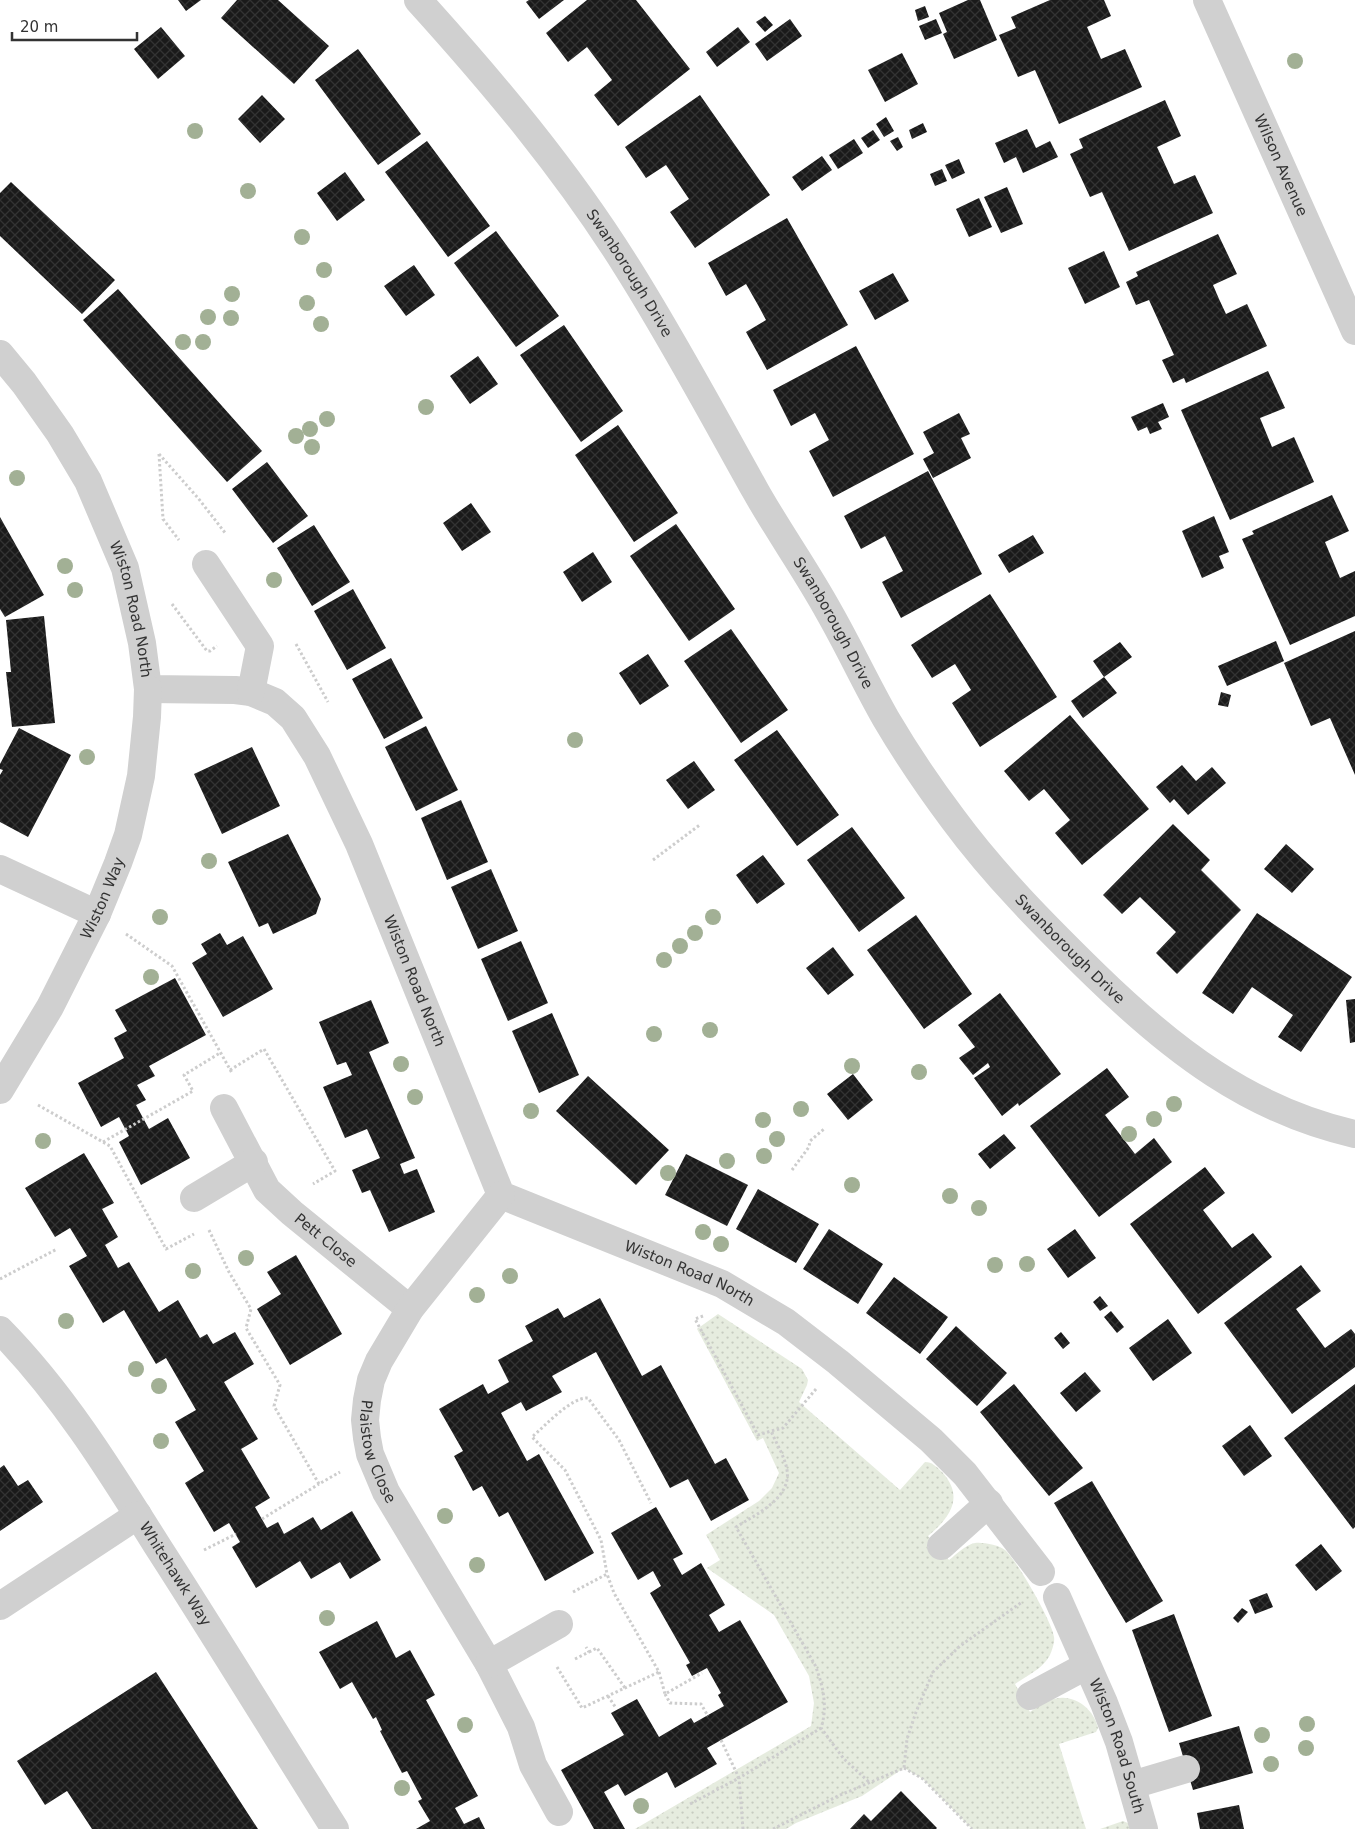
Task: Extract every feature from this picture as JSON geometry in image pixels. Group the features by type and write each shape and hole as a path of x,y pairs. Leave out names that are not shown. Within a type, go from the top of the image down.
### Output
{"street":[{"name":"Swanborough Drive","path":"418,0 510,104 560,168 595,218 633,277 692,376 757,493 829,611 886,718 915,766 955,822 1030,912 1114,994 1168,1041 1229,1084 1262,1102 1296,1117 1355,1134"},
{"name":"Wilson Avenue","path":"1207,0 1355,331"},
{"name":"Wiston Road North","path":"0,354 24,383 60,434 92,490 125,568 142,643 148,689 235,690 251,692 276,702 293,718 321,763 359,844 501,1195 722,1284 786,1322 852,1373 931,1440 965,1474 1041,1572"},
{"path":"206,564 260,646 251,692"},
{"name":"Wiston Way","path":"0,1090 50,1007 96,914 118,863 128,835 140,776 147,717 148,689"},
{"path":"0,869 96,914"},
{"name":"Pett Close","path":"224,1108 267,1190 292,1213 410,1309"},
{"path":"194,1198 254,1162"},
{"name":"Plaistow Close","path":"501,1195 410,1309 379,1361 371,1380 365,1420 370,1454 386,1492 489,1664 521,1727 533,1765 559,1812"},
{"name":"Whitehawk Way","path":"0,1330 57,1395 138,1515 335,1829"},
{"path":"941,1546 989,1503"},
{"path":"0,1606 138,1515"},
{"name":"Wiston Road South","path":"1057,1597 1119,1742 1144,1829"},
{"path":"489,1664 564,1623"},
{"name":"Wiston Road South","path":"1030,1696 1086,1666"},
{"path":"1132,1785 1186,1769"}],"path":[{"path":"653,860 701,824"},
{"path":"96,914 172,966 242,1092 220,1104 224,1108"},
{"path":"230,1070 264,1049 335,1172 304,1189 292,1213"},
{"path":"103,1142 193,1091 184,1075 220,1053"},
{"path":"38,1105 110,1146 166,1249 207,1226"},
{"path":"792,1170 809,1147 810,1141 824,1129"},
{"path":"194,1198 229,1272 251,1309 246,1328 280,1385 274,1406 319,1484"},
{"path":"0,1279 57,1249"},
{"path":"722,1284 707,1315 695,1319 758,1435 783,1428 792,1417"},
{"path":"651,1503 619,1440 588,1398 584,1398 565,1408 532,1438 565,1470 601,1540 607,1574 614,1592 659,1672 665,1694 670,1703 701,1704 708,1716"},
{"path":"690,1804 739,1778 821,1728 825,1715 820,1678 815,1665 736,1527 774,1503 786,1485 788,1470 771,1431"},
{"path":"262,1519 370,1454"},
{"path":"204,1550 236,1534"},
{"path":"589,1652 564,1623 557,1601 607,1574"},
{"path":"904,1768 907,1738 933,1672 960,1646 1024,1600"},
{"path":"573,1660 597,1648 624,1688"},
{"path":"565,1663 556,1667 582,1708 659,1672"},
{"path":"665,1694 702,1673"},
{"path":"608,1696 616,1708"},
{"path":"821,1728 844,1759 869,1782"},
{"path":"721,1740 739,1778 743,1829"},
{"path":"773,1829 810,1809 904,1768"},
{"path":"904,1768 923,1779 972,1829"}],"shaded area":[{"path":"718,1314 802,1369 808,1380 799,1402 900,1490 925,1462 932,1464 942,1472 953,1490 952,1507 943,1522 928,1536 949,1560 968,1546 982,1543 1002,1548 1017,1565 1041,1606 1052,1630 1054,1644 1047,1660 1039,1668 1015,1684 1030,1712 1051,1700 1069,1698 1088,1709 1098,1728 1096,1732 1059,1744 1086,1829 972,1829 923,1779 904,1768 862,1796 796,1823 786,1829 635,1829 811,1726 814,1703 809,1676 774,1615 707,1568 720,1560 706,1535 759,1501 772,1488 779,1473 763,1438 757,1441 697,1329"},
{"path":"1123,1821 1130,1824 1132,1829 1100,1829"}],"building":[{"path":"178,0 201,0 186,11"},
{"path":"237,0 278,0 329,46 294,84 221,18"},
{"path":"529,0 564,0 539,19 526,2"},
{"path":"587,0 636,0 690,69 618,126 594,95 612,80 587,47 568,62 546,33"},
{"path":"968,0 980,0 997,40 954,59 943,34 947,32 939,13"},
{"path":"1050,0 1104,0 1111,16 1087,27 1101,59 1125,49 1142,87 1059,124 1035,70 1018,77 999,35 1016,28 1011,17"},
{"path":"925,6 929,17 918,21 915,10"},
{"path":"765,16 773,25 765,32 756,22"},
{"path":"790,19 802,36 767,61 755,44"},
{"path":"936,19 942,33 925,40 919,26"},
{"path":"161,27 185,56 158,79 134,49"},
{"path":"738,27 750,42 717,67 706,52"},
{"path":"358,49 421,134 378,165 315,80"},
{"path":"902,53 918,84 885,102 868,70"},
{"path":"262,95 285,119 260,143 238,119"},
{"path":"700,95 770,195 695,248 670,212 689,199 666,165 646,178 625,147"},
{"path":"1165,100 1181,136 1157,147 1174,184 1195,175 1213,213 1129,251 1102,192 1090,197 1070,154 1083,148 1079,139"},
{"path":"886,117 894,131 884,137 876,124"},
{"path":"923,123 927,132 912,139 909,130"},
{"path":"1027,129 1036,148 1050,141 1058,157 1023,173 1016,157 1004,163 995,143"},
{"path":"873,130 880,140 868,148 861,138"},
{"path":"898,137 903,147 897,151 890,141"},
{"path":"854,139 863,153 838,169 829,155"},
{"path":"427,141 490,226 448,257 385,172"},
{"path":"822,156 832,170 802,191 792,177"},
{"path":"959,159 965,173 952,179 945,165"},
{"path":"942,169 947,181 935,186 930,174"},
{"path":"345,172 365,200 337,221 317,193"},
{"path":"11,182 115,280 82,314 0,236 0,193"},
{"path":"1007,187 1023,224 1001,233 984,197"},
{"path":"979,198 992,227 969,237 956,209"},
{"path":"787,218 848,325 767,370 746,332 766,320 758,305 746,284 726,296 708,263"},
{"path":"496,231 559,316 516,347 454,263"},
{"path":"1218,234 1237,274 1213,285 1219,299 1226,314 1247,304 1267,346 1186,383 1184,378 1173,383 1162,360 1174,355 1149,300 1136,305 1126,282 1138,276 1136,272"},
{"path":"1104,251 1120,287 1085,304 1068,268"},
{"path":"414,265 435,295 406,316 384,286"},
{"path":"893,273 909,301 875,320 859,291"},
{"path":"118,289 262,451 227,482 83,320"},
{"path":"564,325 623,411 581,442 520,355"},
{"path":"856,346 914,454 833,497 809,451 829,440 815,413 791,426 773,390"},
{"path":"478,356 498,384 470,404 450,376"},
{"path":"1268,371 1285,408 1260,418 1272,447 1294,437 1314,482 1230,520 1181,410"},
{"path":"1163,403 1169,417 1158,422 1162,429 1150,434 1147,427 1138,431 1131,417"},
{"path":"959,413 970,434 961,438 971,458 933,478 923,459 934,453 923,432"},
{"path":"618,425 678,513 634,542 575,455"},
{"path":"267,462 308,516 273,543 232,489"},
{"path":"928,471 982,574 901,618 882,582 903,571 885,536 861,549 844,516"},
{"path":"1332,495 1349,531 1325,542 1340,578 1355,571 1355,616 1290,645 1242,539 1254,534 1252,531"},
{"path":"471,503 491,532 462,551 443,523"},
{"path":"1214,516 1229,552 1219,556 1224,568 1202,578 1182,531"},
{"path":"0,517 44,595 5,617 0,609"},
{"path":"676,524 735,609 689,641 630,556"},
{"path":"314,525 350,582 312,606 277,548"},
{"path":"1033,535 1044,553 1009,573 998,555"},
{"path":"593,552 612,582 582,602 563,572"},
{"path":"353,589 386,648 347,670 314,611"},
{"path":"990,594 1057,697 980,747 952,703 971,690 955,664 932,678 911,645"},
{"path":"44,616 55,723 12,727 6,672 11,672 6,620"},
{"path":"731,629 788,710 741,743 684,661"},
{"path":"1355,631 1355,775 1330,718 1311,726 1284,663"},
{"path":"1276,641 1284,661 1227,686 1218,666"},
{"path":"1120,642 1132,657 1104,677 1093,661"},
{"path":"648,654 669,686 640,705 619,673"},
{"path":"391,658 423,718 384,739 352,679"},
{"path":"1104,677 1117,693 1083,718 1071,701"},
{"path":"1221,692 1231,695 1228,707 1218,705"},
{"path":"1070,715 1149,809 1082,865 1055,833 1070,820 1044,789 1029,801 1004,771"},
{"path":"426,726 458,790 416,811 385,747"},
{"path":"19,728 71,755 28,837 0,822 0,775 3,770 0,769 0,764"},
{"path":"777,730 839,815 797,846 734,760"},
{"path":"252,747 280,806 222,834 194,774"},
{"path":"694,761 715,790 688,809 666,780"},
{"path":"1182,765 1196,781 1212,767 1226,783 1188,815 1174,799 1170,803 1156,787"},
{"path":"461,800 488,862 447,880 421,818"},
{"path":"1173,824 1210,860 1201,870 1241,910 1177,974 1156,953 1176,932 1140,897 1122,914 1103,895"},
{"path":"852,827 905,898 859,932 807,860"},
{"path":"288,834 321,899 316,914 273,934 268,923 259,927 228,862"},
{"path":"1286,844 1314,869 1292,893 1264,869"},
{"path":"763,855 785,884 757,904 736,875"},
{"path":"491,869 518,931 478,949 451,887"},
{"path":"1257,913 1352,977 1301,1052 1278,1037 1293,1015 1252,987 1233,1014 1202,993"},
{"path":"916,915 972,994 924,1029 867,950"},
{"path":"220,933 227,945 243,936 273,989 223,1017 192,963 207,954 201,944"},
{"path":"521,941 548,1003 508,1021 481,959"},
{"path":"833,947 854,975 828,995 806,968"},
{"path":"175,978 206,1035 149,1066 155,1076 137,1085 146,1100 136,1105 149,1129 168,1118 190,1158 141,1185 119,1142 129,1136 119,1117 101,1127 78,1083 124,1058 114,1038 127,1031 115,1010"},
{"path":"1000,993 1061,1074 1019,1106 1018,1103 1002,1116 974,1078 990,1067 988,1063 973,1075 959,1058 975,1047 958,1025"},
{"path":"1355,999 1355,1042 1350,1043 1346,1000"},
{"path":"371,1000 389,1043 369,1052 415,1158 400,1164 404,1174 417,1169 435,1212 389,1232 370,1190 362,1193 352,1170 380,1158 367,1129 345,1138 323,1087 352,1075 346,1062 337,1065 319,1022"},
{"path":"552,1013 579,1075 539,1093 512,1031"},
{"path":"1107,1068 1129,1097 1105,1115 1135,1154 1154,1138 1172,1162 1099,1217 1030,1126"},
{"path":"853,1074 873,1100 848,1120 827,1094"},
{"path":"588,1076 669,1150 636,1185 556,1111"},
{"path":"1004,1134 1016,1148 990,1169 978,1154"},
{"path":"84,1153 114,1203 102,1209 118,1237 105,1245 118,1268 129,1262 159,1312 178,1300 200,1338 207,1334 213,1344 235,1332 254,1364 224,1382 258,1439 241,1449 270,1498 255,1507 267,1528 278,1522 284,1534 313,1517 321,1530 352,1511 381,1560 350,1579 340,1562 311,1579 300,1561 256,1588 232,1547 240,1542 229,1523 214,1532 185,1483 204,1471 175,1422 196,1410 166,1358 156,1364 124,1310 103,1323 69,1266 87,1256 70,1228 55,1237 25,1188"},
{"path":"686,1154 748,1185 727,1226 665,1195"},
{"path":"1205,1167 1225,1193 1203,1210 1232,1248 1253,1233 1272,1257 1198,1314 1130,1224"},
{"path":"758,1189 819,1224 796,1263 736,1229"},
{"path":"829,1229 883,1264 858,1304 803,1269"},
{"path":"1075,1229 1096,1258 1068,1278 1047,1249"},
{"path":"296,1255 342,1334 290,1365 257,1309 281,1294 267,1272"},
{"path":"1301,1265 1321,1291 1296,1309 1325,1348 1351,1329 1355,1334 1355,1367 1292,1414 1224,1323"},
{"path":"894,1277 948,1317 920,1354 866,1313"},
{"path":"1100,1296 1108,1306 1100,1311 1093,1302"},
{"path":"600,1298 642,1376 661,1365 715,1464 726,1458 749,1500 711,1521 688,1479 670,1488 596,1352 552,1376 562,1392 526,1411 521,1402 501,1413 527,1461 539,1454 594,1553 545,1581 508,1512 499,1517 482,1486 473,1491 454,1456 463,1451 439,1409 483,1384 488,1394 509,1382 498,1360 533,1341 525,1326 558,1308 564,1318"},
{"path":"1111,1311 1124,1327 1117,1333 1104,1317"},
{"path":"1168,1319 1192,1353 1153,1381 1129,1348"},
{"path":"956,1326 1007,1373 977,1406 926,1359"},
{"path":"1061,1332 1070,1343 1063,1349 1054,1338"},
{"path":"1085,1372 1101,1391 1076,1412 1060,1393"},
{"path":"1014,1384 1083,1468 1049,1496 980,1412"},
{"path":"1355,1384 1355,1527 1353,1529 1284,1438"},
{"path":"1250,1425 1272,1456 1244,1476 1222,1446"},
{"path":"4,1465 18,1486 28,1480 43,1502 0,1531 0,1468"},
{"path":"1092,1481 1163,1601 1126,1623 1054,1503"},
{"path":"656,1507 683,1554 673,1559 682,1575 701,1563 725,1605 709,1615 719,1632 740,1620 788,1702 707,1748 717,1764 675,1788 667,1772 625,1796 618,1784 604,1792 625,1829 594,1829 561,1770 624,1735 611,1713 637,1699 659,1737 691,1718 694,1723 724,1706 718,1695 721,1693 707,1668 692,1676 686,1665 690,1663 650,1593 661,1586 653,1571 638,1580 611,1533"},
{"path":"1321,1544 1342,1571 1316,1591 1295,1565"},
{"path":"1267,1593 1273,1607 1255,1614 1249,1600"},
{"path":"1242,1608 1248,1612 1238,1623 1233,1618"},
{"path":"1174,1614 1212,1716 1169,1732 1132,1630"},
{"path":"377,1621 396,1658 410,1650 435,1695 426,1700 478,1796 455,1808 464,1824 479,1817 485,1829 416,1829 430,1821 418,1801 422,1799 407,1771 402,1773 380,1731 382,1730 376,1717 373,1719 352,1682 340,1689 319,1652"},
{"path":"156,1672 258,1829 92,1829 67,1791 45,1805 17,1761"},
{"path":"1239,1726 1253,1773 1193,1790 1179,1743"},
{"path":"901,1791 936,1829 850,1829 864,1814 871,1821"},
{"path":"1239,1805 1244,1829 1200,1829 1197,1813"}]}
